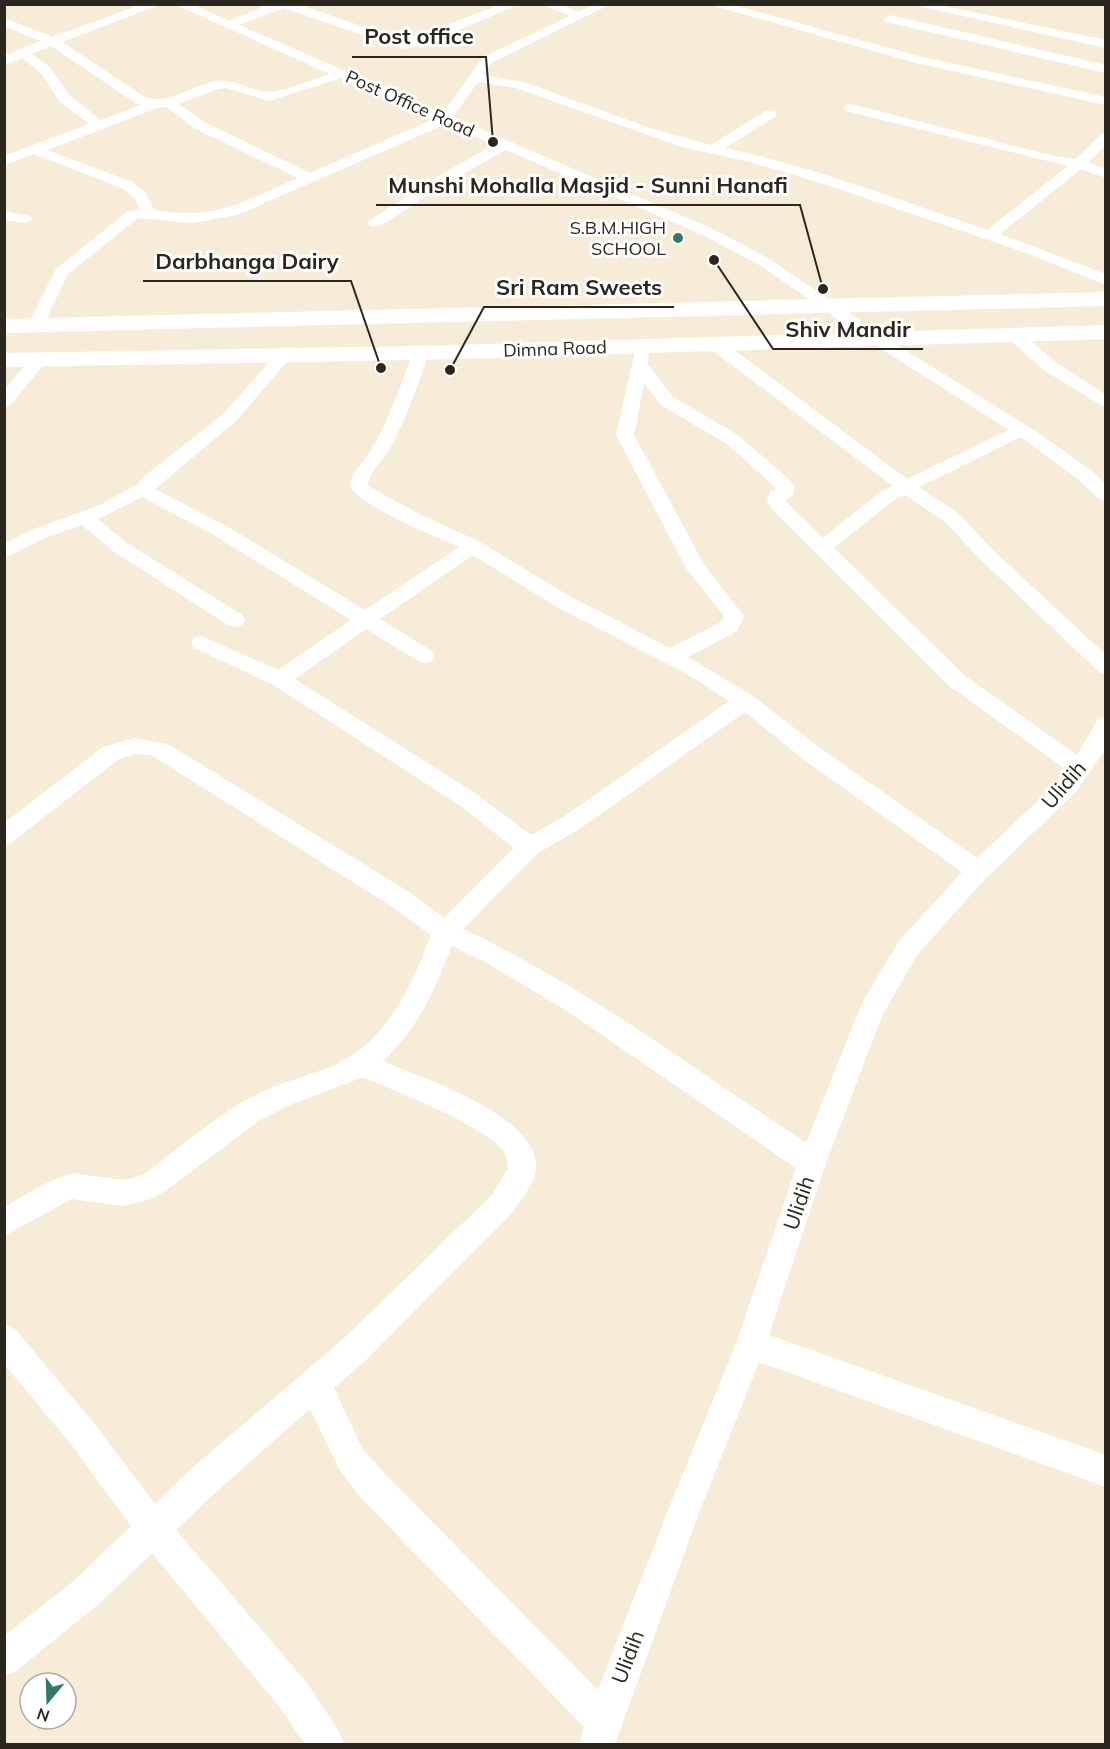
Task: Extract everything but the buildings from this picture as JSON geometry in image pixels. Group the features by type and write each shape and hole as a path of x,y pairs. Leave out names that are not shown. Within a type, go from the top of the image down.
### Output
{"street":[{"path":"4,61 52,41 156,4"},
{"name":"Post Office Road","path":"180,4 710,233 766,263 878,340"},
{"path":"228,25 283,4 404,45 416,43 514,4"},
{"path":"547,4 580,16"},
{"path":"36,325 61,272 127,218 139,213 180,219 216,216 232,212 445,119 461,100 487,60 605,4"},
{"path":"714,4 920,60 1106,101"},
{"path":"903,5 913,4 1106,44"},
{"path":"890,19 1106,69"},
{"path":"4,21 52,41 142,101 162,104 199,125 310,178"},
{"path":"23,53 46,70 65,99 99,125"},
{"path":"4,161 99,125 216,85 228,84 258,96 269,97 342,74"},
{"path":"1087,96 1106,76"},
{"path":"474,77 519,85 642,130 794,170 989,235 1106,280"},
{"path":"851,108 1054,160 1081,164 1106,174"},
{"path":"712,150 770,114"},
{"path":"989,235 1041,199 1081,164 1106,137"},
{"path":"375,223 447,177 504,145"},
{"path":"33,149 138,191 144,199 147,213"},
{"path":"4,215 25,219"},
{"path":"4,326 1106,299"},
{"name":"Dimna Road","path":"4,360 421,353 641,356 715,344 1106,332"},
{"path":"1013,334 1051,367 1106,403"},
{"path":"878,340 1022,430 1086,476 1106,495"},
{"path":"715,344 906,487 951,517 995,563 1106,667"},
{"path":"421,353 399,416 378,454 360,480 359,487 381,503 473,546 564,602 696,670 745,701 812,754 978,871"},
{"path":"4,552 38,534 105,510 145,488 179,457 230,418 285,355"},
{"path":"641,356 667,400 733,440 782,483 786,488 776,501 821,549 956,680 1080,768"},
{"path":"641,356 625,435 705,583 729,606 734,616 730,626 670,657"},
{"path":"4,402 40,359"},
{"path":"821,549 887,496 1022,430"},
{"path":"145,488 146,492 221,531 425,656"},
{"path":"85,518 120,547 235,620"},
{"path":"280,679 369,620 473,546"},
{"path":"201,643 280,679 466,799 530,847"},
{"path":"4,1223 54,1193 72,1186 122,1193 138,1191 158,1181 249,1112 277,1098 340,1075 362,1064 383,1045 410,1011 421,993 445,933 530,847 570,824 745,701"},
{"name":"Ulidih","path":"601,1733 683,1513 752,1344 812,1164 870,1013 908,948 978,871 1068,786 1096,745 1106,724"},
{"path":"4,836 111,753 129,745 147,745 179,762 400,899 445,933 496,956 576,1002 812,1164"},
{"path":"4,1659 88,1591 202,1481 353,1351 502,1204 515,1185 522,1169 519,1150 504,1133 476,1115 362,1064"},
{"path":"4,1340 82,1433 153,1528 294,1696 326,1744"},
{"path":"752,1344 1106,1471"},
{"path":"315,1384 351,1459 373,1486 601,1733"}],"place":[{"name":"Post office","path":"493,142"},
{"name":"S.B.M.HIGH SCHOOL","path":"678,238"},
{"name":"Shiv Mandir","path":"714,260"},
{"name":"Munshi Mohalla Masjid - Sunni Hanafi","path":"823,289"},
{"name":"Darbhanga Dairy","path":"381,368"},
{"name":"Sri Ram Sweets","path":"450,370"}]}
